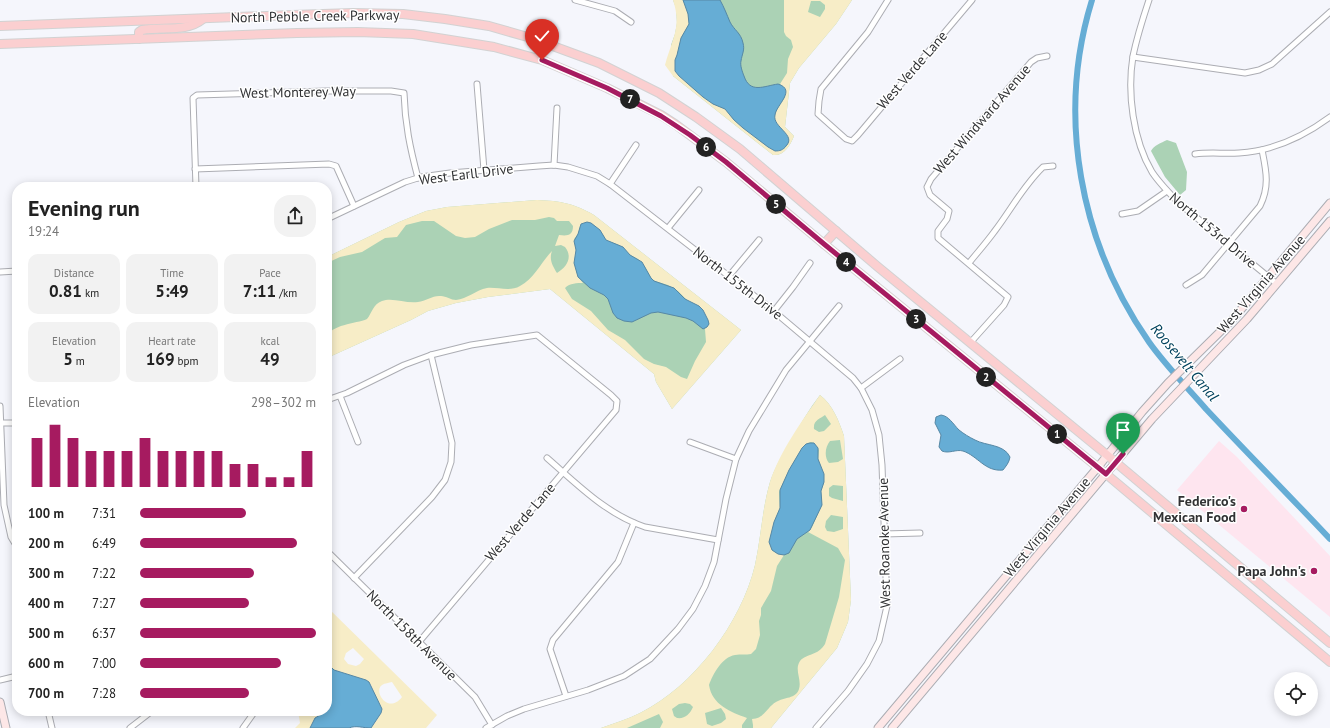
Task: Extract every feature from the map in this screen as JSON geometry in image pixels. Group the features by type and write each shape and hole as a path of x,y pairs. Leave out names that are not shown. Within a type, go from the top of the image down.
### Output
{"main road":[{"name":"North Pebble Creek Parkway","path":"0,26 353,13 403,14 489,26 531,38 599,63 659,93 683,108 740,149 836,231 1107,455 1330,643"},
{"path":"139,39 139,32 142,30 183,28 197,24 204,19"},
{"name":"North Pebble Creek Parkway","path":"0,44 297,33 358,32 413,34 494,47 542,60 607,88 655,112 675,124 726,162 824,244 1098,467 1330,662"},
{"name":"West Virginia Avenue","path":"878,728 1098,467 1142,412 1168,383 1233,319 1330,203"},
{"name":"West Virginia Avenue","path":"892,728 1152,419 1192,375 1239,328 1330,221"},
{"path":"824,244 836,231"},
{"path":"961,355 970,343"},
{"path":"0,702 6,728"}],"street":[{"path":"575,0 615,11 631,22"},
{"name":"West Verde Lane","path":"888,0 868,32 821,89 818,101 818,114 846,139 852,141 972,0"},
{"path":"1149,0 1133,56 1245,73 1260,70 1272,64 1330,12"},
{"name":"West Windward Avenue","path":"968,263 940,240 938,231 947,219 949,211 927,191 928,183 1031,62 1037,58 1047,56"},
{"name":"North 153rd Drive","path":"1133,56 1131,82 1134,120 1138,140 1152,172 1167,191 1180,204 1277,284"},
{"path":"477,84 484,170"},
{"name":"West Monterey Way","path":"195,169 193,98 197,95 326,90 391,91 404,92 404,112 407,134 418,178"},
{"path":"554,165 557,108"},
{"path":"1195,154 1205,152 1238,153 1262,150 1298,137 1315,128 1330,117"},
{"path":"610,184 636,145"},
{"path":"1186,285 1202,275 1260,206 1264,197 1267,173 1262,150"},
{"path":"196,182 195,169 329,164 336,166 354,206"},
{"name":"West Earll Drive","path":"332,217 406,182 418,178 450,173 554,165 597,176 610,184"},
{"path":"970,343 1004,305 1008,297 968,263 995,232 1015,200 1043,167 1053,166"},
{"name":"North 155th Drive","path":"610,184 774,311 853,378 861,388"},
{"path":"668,228 699,190"},
{"path":"1122,214 1138,211 1167,191"},
{"path":"729,276 759,240"},
{"path":"774,311 810,263"},
{"path":"0,272 12,271"},
{"path":"486,728 524,709 588,690 624,676 655,654 678,629 693,609 705,586 714,562 736,459 749,431 781,378 809,341 839,306"},
{"name":"West Verde Lane","path":"419,642 616,410 617,401 537,335 471,345 431,354"},
{"path":"332,398 431,354 452,443 451,462 445,480 440,488 354,578"},
{"path":"861,388 900,359"},
{"name":"West Roanoke Avenue","path":"816,728 848,691 867,664 879,641 887,606 879,435 872,410 861,388"},
{"path":"340,396 358,442"},
{"path":"0,406 4,505 12,539"},
{"path":"1,424 12,423"},
{"path":"690,442 736,459"},
{"path":"546,458 599,503 614,513 634,523 645,527 718,540"},
{"path":"566,696 550,649 553,640 618,562 623,553 634,523"},
{"path":"884,534 920,533"},
{"name":"North 158th Avenue","path":"332,556 474,697 492,724"},
{"path":"0,680 12,677"},
{"path":"49,716 52,728"},
{"path":"130,728 146,716"},
{"path":"243,728 249,716"}],"shaded area":[{"path":"1219,441 1237,457 1330,556 1330,617 1177,490"}],"green space":[{"path":"673,0 852,0 836,24 799,68 790,83 785,127 794,136 791,143 783,152 773,155 673,76 671,45 677,23 676,8"},
{"path":"1167,140 1176,143 1187,172 1186,190 1180,195 1165,177 1151,151 1156,146"},
{"path":"537,200 567,203 580,208 594,215 741,330 672,409 656,382 654,374 550,289 488,297 456,303 428,311 332,356 332,255 399,222 426,211 447,207"},
{"path":"820,395 832,408 844,436 851,600 848,622 837,648 771,728 601,728 640,713 679,687 712,651 727,630 739,609 755,565 767,492 772,476 801,423"}],"sand":[{"path":"673,0 683,0 688,14 689,24 681,38 675,60 686,82 713,104 725,109 734,120 768,147 784,149 788,144 784,132 774,118 777,109 785,97 784,88 780,84 787,73 788,59 793,47 791,40 784,32 784,0 852,0 836,24 799,68 790,83 785,127 794,136 791,143 783,152 773,155 673,76 665,65 675,33 677,18","holes":["811,1 820,1 825,5 825,9 820,17 808,12"]},
{"path":"537,200 553,201 573,205 594,215 741,330 672,409 656,382 654,374 550,289 488,297 456,303 428,311 332,356 332,331 338,327 367,319 379,302 391,300 418,302 438,296 456,300 487,288 512,289 520,286 530,279 552,251 552,262 557,273 564,268 568,262 569,254 565,247 561,245 555,246 559,235 571,234 573,226 569,221 557,221 554,218 549,217 535,220 512,220 489,229 475,237 465,238 456,236 434,221 422,221 406,225 397,237 385,238 362,252 340,257 332,261 332,255 399,222 426,211 447,207","holes":["591,223 600,230 606,240 619,245 630,255 638,259 645,267 651,278 655,281 668,285 678,291 709,324 705,329 706,342 687,379 681,377 666,367 654,364 644,359 625,340 608,330 591,311 572,299 565,288 571,284 583,283 578,276 575,261 576,250 574,239 578,234 580,226"]},
{"path":"820,395 829,404 835,414 844,436 851,600 848,622 837,648 771,728 753,728 752,719 760,717 779,700 795,695 799,689 800,682 798,664 803,658 819,651 825,644 839,597 845,560 838,548 808,532 812,527 822,505 821,491 824,482 818,459 819,450 814,443 811,442 802,448 789,470 779,492 780,508 774,522 770,544 773,551 784,555 777,566 771,591 761,608 759,621 760,635 756,649 751,654 730,656 722,662 709,685 714,698 718,703 723,707 747,718 742,725 742,728 660,728 663,722 659,714 627,728 601,728 640,713 679,687 712,651 727,630 739,609 755,565 765,503 774,471 792,437","holes":["825,415 831,424 824,431 819,432 814,429 817,420","840,440 843,459 838,462 829,463 827,461 826,449 830,441","833,485 843,486 843,501 829,496 829,488","831,515 843,517 843,529 834,532 827,531 825,527 826,521","685,703 690,704 693,707 687,716 682,718 677,718 674,716 672,709 679,704","721,708 726,719 721,723 712,726 707,724 705,713"]},
{"path":"332,612 437,715 426,728 371,728 381,713 381,710 371,685 356,677 332,668","holes":["353,648 364,659 356,666 348,664 344,659 346,653","392,682 402,697 397,702 392,704 387,703 383,700 379,692 380,688 382,685"]},
{"path":"299,716 318,716 315,718 310,728 295,728 300,723"}],"water":[{"path":"683,0 720,0 730,22 739,34 744,45 741,64 747,82 758,88 778,84 786,90 786,94 775,115 777,123 787,135 789,142 783,149 775,151 768,147 743,128 725,109 713,104 703,97 675,71 675,60 681,38 689,24 688,14"},
{"path":"587,222 591,223 600,230 606,240 623,247 630,255 642,262 654,281 674,288 685,299 699,306 703,310 708,320 709,324 707,327 703,329 693,321 686,318 658,312 651,313 632,322 617,318 613,313 608,299 604,295 590,288 578,277 574,263 576,250 574,241 581,224"},
{"path":"941,415 949,419 959,430 969,437 979,442 999,447 1004,450 1010,459 1003,470 991,469 963,451 942,451 939,447 941,435 935,423 936,417"},
{"path":"814,443 818,448 818,459 824,474 824,482 821,491 822,505 810,530 797,539 789,553 784,555 778,554 772,550 769,542 774,522 780,508 780,490 789,470 802,448 806,444"},
{"path":"332,668 369,682 382,709 371,728 310,728 315,718 318,716 332,716"}],"waterway":[{"name":"Roosevelt Canal","path":"1092,0 1081,44 1076,88 1076,133 1081,177 1091,221 1106,263 1125,304 1162,360 1206,409 1330,539"}],"place":[{"name":"Federico's Mexican Food","path":"1244,509"},
{"name":"Papa John's","path":"1314,571"}],"route":[{"path":"542,60 607,88 661,116 690,135 726,162 1106,474 1123,454"}]}
